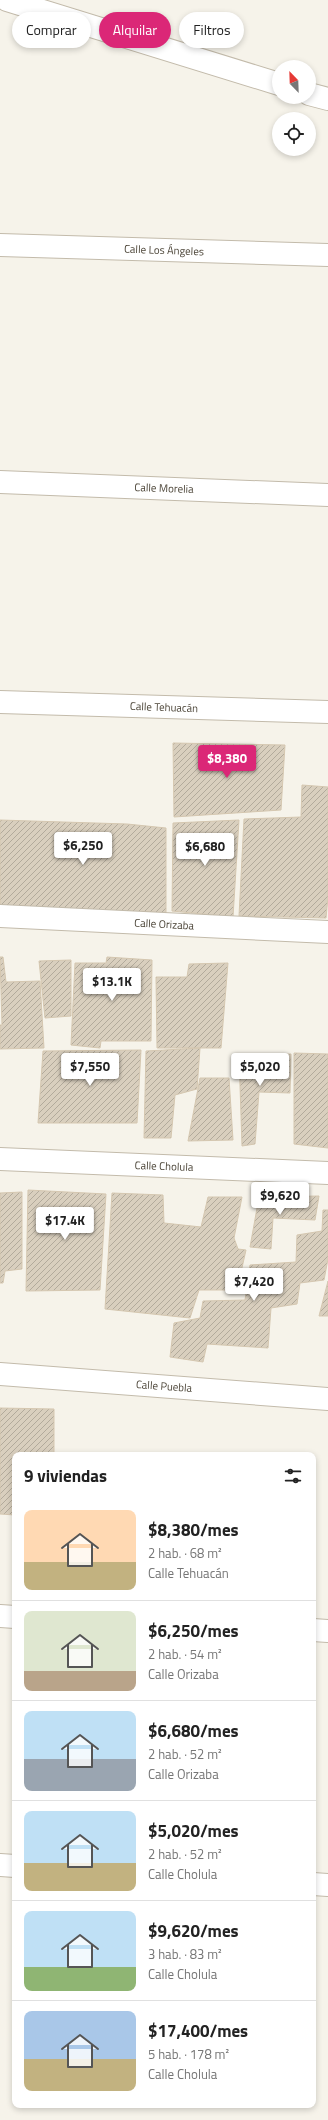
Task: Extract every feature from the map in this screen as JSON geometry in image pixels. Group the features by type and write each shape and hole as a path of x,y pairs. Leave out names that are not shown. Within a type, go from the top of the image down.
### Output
{"street":[{"path":"7,0 272,82"},
{"path":"316,96 328,99"},
{"name":"Calle Los Ángeles","path":"0,245 328,255"},
{"name":"Calle Morelia","path":"0,482 328,495"},
{"name":"Calle Tehuacán","path":"0,702 328,712"},
{"name":"Calle Orizaba","path":"0,916 328,932"},
{"name":"Calle Cholula","path":"0,1159 328,1173"},
{"name":"Calle Puebla","path":"0,1374 328,1399"},
{"path":"0,1616 12,1617"},
{"path":"316,1630 328,1631"},
{"path":"0,1865 12,1866"},
{"path":"316,1884 328,1885"}],"building":[{"path":"173,743 285,745 281,810 174,817"},
{"path":"302,785 328,787 328,897 326,918 239,916 244,819 301,817"},
{"path":"0,820 127,824 166,828 166,913 0,905"},
{"path":"239,820 233,917 172,911 173,823"},
{"path":"0,957 3,957 6,982 40,981 44,1048 0,1049 0,1025 2,1025"},
{"path":"107,957 152,960 151,1041 101,1041 100,1048 71,1045 75,963 106,963"},
{"path":"71,960 71,1016 45,1018 39,961"},
{"path":"228,963 221,1048 157,1048 156,977 187,977 189,964"},
{"path":"200,1048 197,1089 175,1095 171,1138 144,1138 146,1051"},
{"path":"141,1050 137,1123 38,1123 43,1051"},
{"path":"294,1053 328,1054 328,1148 294,1144"},
{"path":"291,1054 290,1093 259,1092 255,1144 242,1146 239,1055"},
{"path":"200,1078 229,1078 233,1140 188,1141"},
{"path":"28,1190 106,1194 100,1290 26,1291"},
{"path":"22,1192 22,1269 5,1271 3,1283 0,1283 0,1193"},
{"path":"112,1193 163,1195 164,1223 201,1227 208,1197 242,1197 234,1238 238,1249 246,1250 237,1290 199,1290 190,1318 105,1309"},
{"path":"319,1196 315,1220 273,1218 271,1249 250,1247 259,1197"},
{"path":"323,1210 328,1210 328,1259 324,1280 300,1283 297,1304 271,1308 268,1348 207,1344 203,1362 170,1357 174,1323 200,1318 203,1301 245,1300 250,1265 296,1262 297,1235 322,1231"},
{"path":"328,1281 328,1316 319,1316"},
{"path":"0,1408 54,1409 54,1452 12,1452 12,1515 0,1514"}]}
